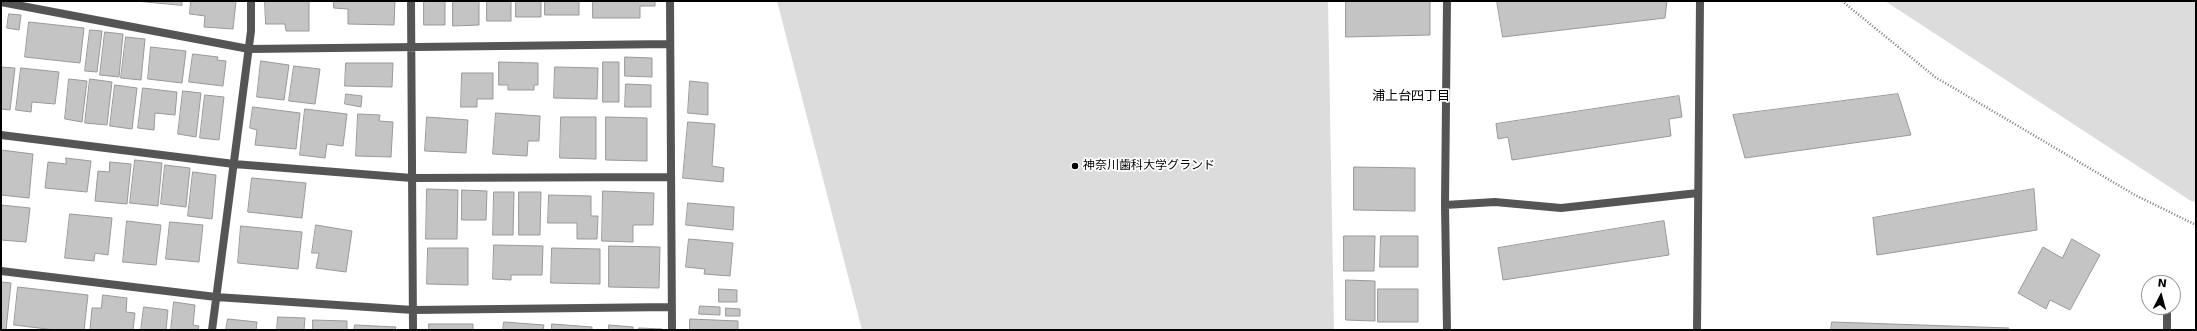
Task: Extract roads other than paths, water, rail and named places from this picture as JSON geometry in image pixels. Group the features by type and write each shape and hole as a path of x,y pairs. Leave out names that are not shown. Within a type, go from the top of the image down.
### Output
{"street":[{"path":"212,330 249,49 251,1"},
{"path":"411,1 413,330"},
{"path":"670,1 672,330"},
{"path":"1447,1 1445,205 1447,330"},
{"path":"1697,330 1700,1"},
{"path":"1,2 249,49 670,44"},
{"path":"1,135 234,164 412,178 671,177"},
{"path":"1445,205 1495,202 1561,208 1698,193"},
{"path":"1,271 216,297 413,310 672,307"},
{"path":"2167,315 2167,330"}],"place":[{"name":"神奈川歯科大学グランド","path":"1075,166"}],"district":[{"name":"浦上台四丁目","path":"1411,97"}]}
